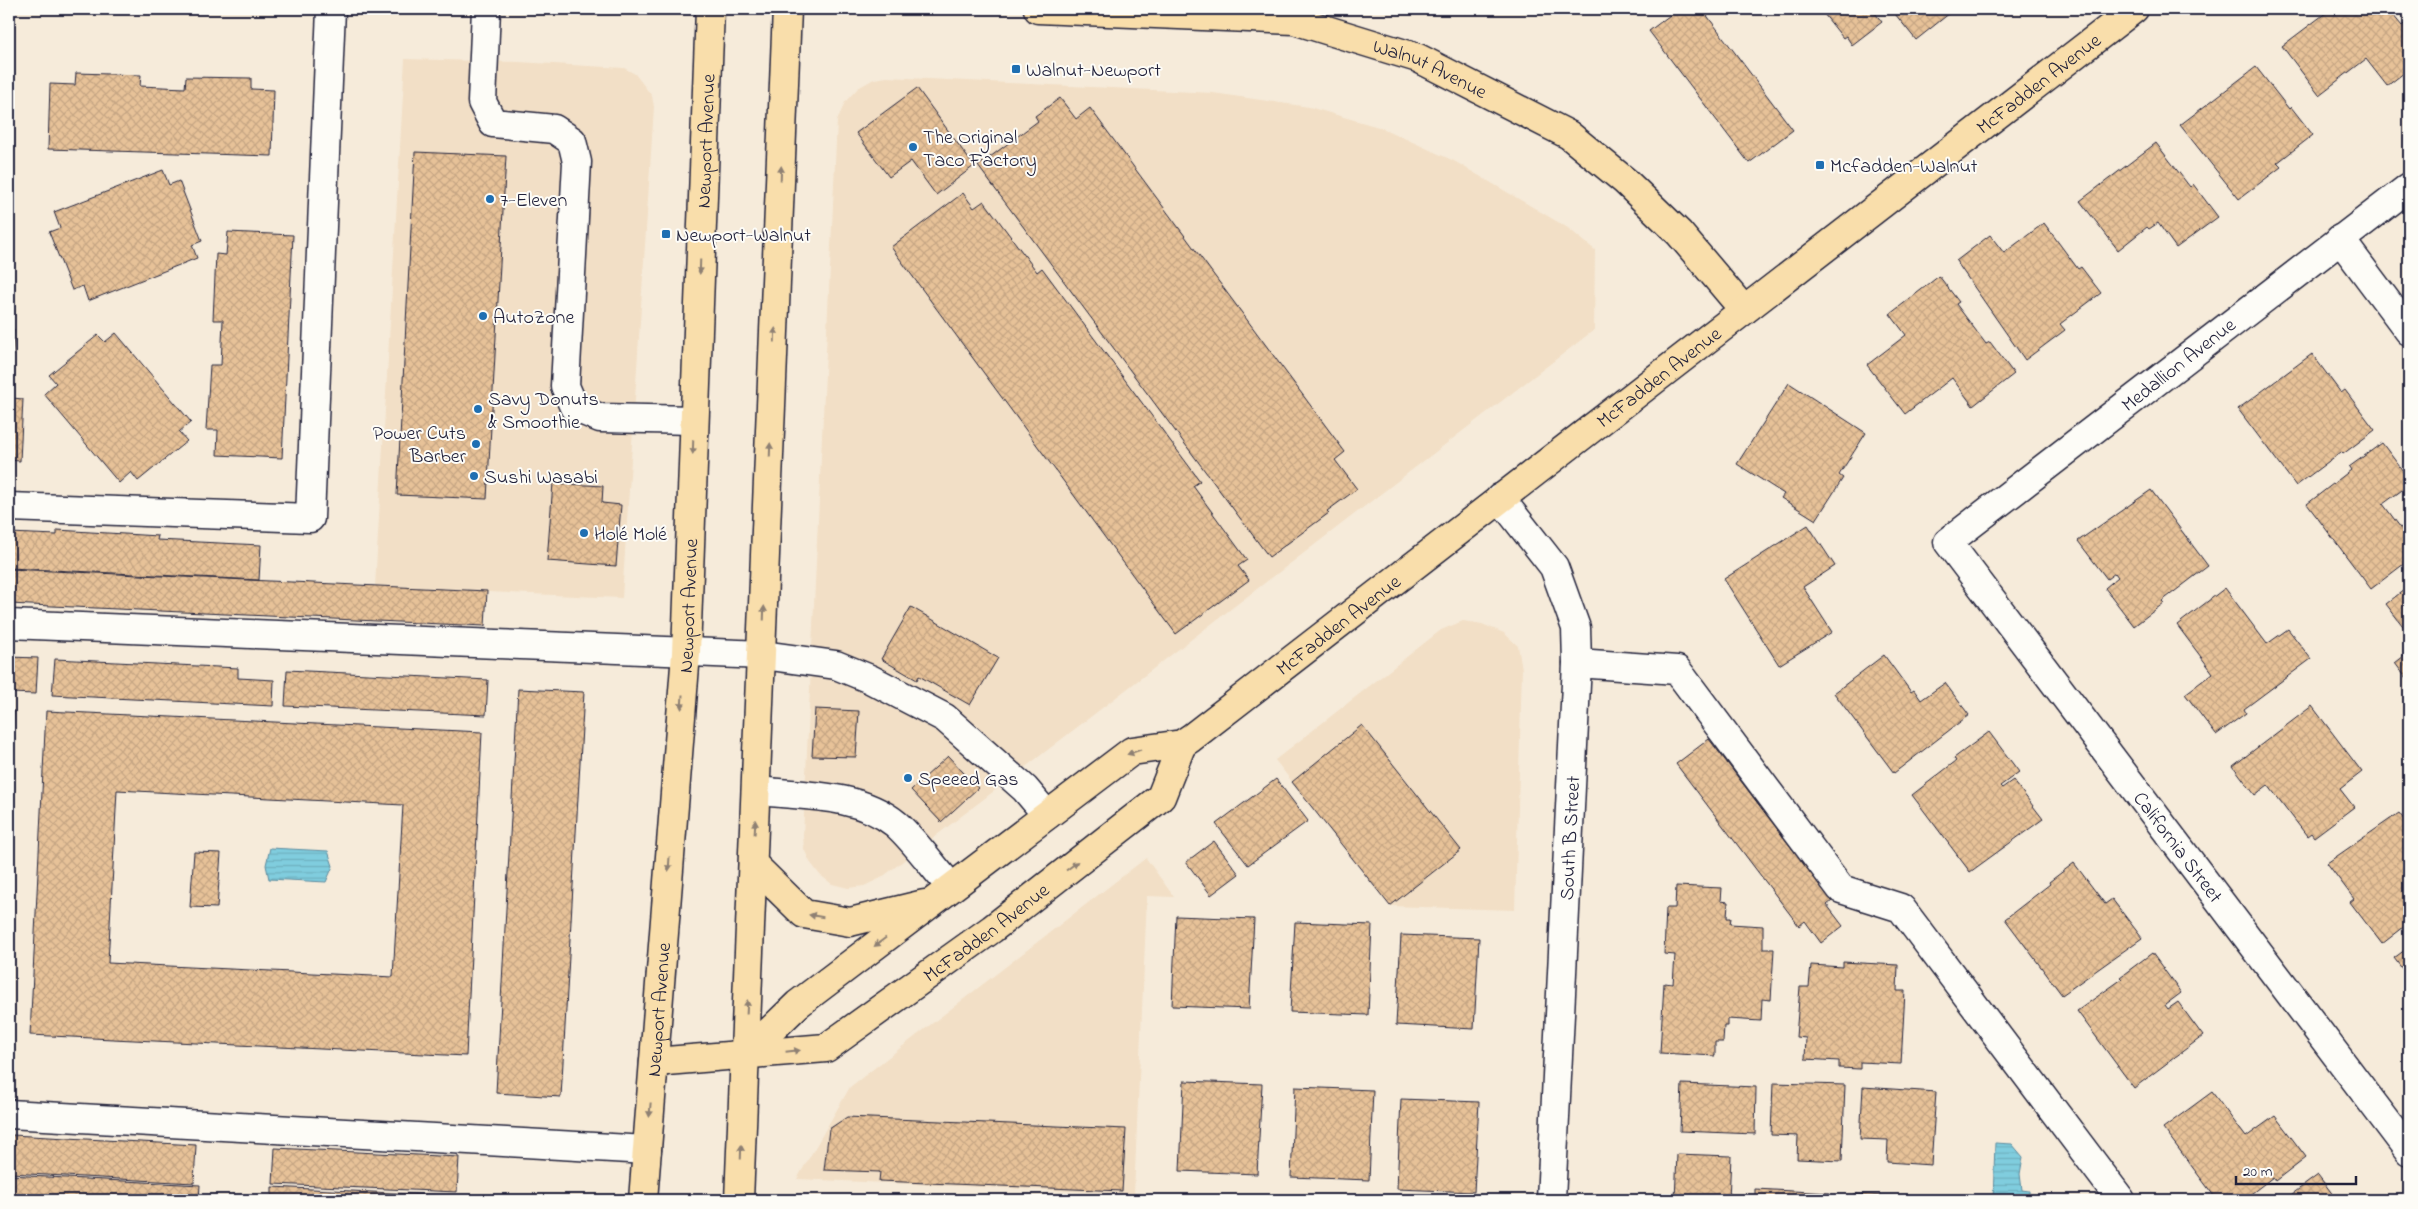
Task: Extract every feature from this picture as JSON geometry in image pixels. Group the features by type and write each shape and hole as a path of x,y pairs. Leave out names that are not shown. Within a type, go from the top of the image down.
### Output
{"main road":[{"name":"Newport Avenue","path":"643,1200 686,653 710,9"},
{"path":"739,1200 763,656 787,9"},
{"name":"Walnut Avenue","path":"1038,9 1294,20 1418,58 1568,135 1625,181 1679,233 1744,310"},
{"name":"McFadden Avenue","path":"744,1056 798,1004 1132,751 1182,744 2134,9"},
{"name":"McFadden Avenue","path":"654,1062 826,1048 992,929 1161,798 1182,744"},
{"path":"753,864 804,914 850,922 942,895"}],"street":[{"path":"9,507 310,518 331,9"},
{"path":"486,9 482,102 493,123 554,129 572,141 577,162 565,386 574,407 600,418 694,420"},
{"name":"Medallion Avenue","path":"1948,542 2409,186"},
{"path":"2340,239 2409,331"},
{"name":"South B Street","path":"1500,498 1554,567 1576,628 1578,663 1551,1200"},
{"name":"California Street","path":"1948,542 2409,1151"},
{"path":"9,624 763,656 836,666 870,679 945,718 1025,789 1047,815"},
{"path":"1578,663 1677,670 1841,889 1901,908 2121,1200"},
{"path":"756,791 842,800 874,811 896,824 942,895"},
{"path":"9,1114 647,1150"}],"shaded area":[{"path":"405,59 518,62 624,68 635,74 652,96 654,107 622,598 375,587"},
{"path":"887,77 1213,93 1309,107 1382,128 1454,161 1568,228 1595,250 1594,330 881,878 864,886 848,888 832,884 820,875 810,862 804,849 803,836 837,121 845,102 858,88 874,79"},
{"path":"1463,621 1482,624 1504,633 1518,646 1522,669 1515,910 1390,906 1275,760 1441,630"},
{"path":"1146,858 1174,897 1147,896 1134,1194 797,1179 850,1087"}],"water":[{"path":"270,848 328,851 333,866 326,882 269,879 266,865"},
{"path":"1995,1143 2012,1144 2023,1157 2020,1174 2022,1190 2029,1191 2029,1200 1993,1200"}],"building":[{"path":"1547,9 1564,9 1561,15"},
{"path":"1678,9 1702,9 1793,130 1749,163 1649,31"},
{"path":"1820,9 1872,9 1882,22 1852,45 1846,36 1843,38"},
{"path":"1891,9 1955,9 1916,40"},
{"path":"2331,9 2388,9 2402,26 2405,23 2409,28 2409,69 2387,86 2366,59 2319,95 2282,46"},
{"path":"2256,67 2289,109 2291,107 2313,135 2277,163 2281,167 2239,199 2180,125"},
{"path":"76,73 141,75 140,86 185,88 186,77 251,78 251,89 274,90 272,156 48,149 50,84 75,85"},
{"path":"9,81 12,81 9,198"},
{"name":"The Original Taco Factory","path":"917,88 974,166 936,195 911,161 889,177 856,133"},
{"path":"1060,98 1076,119 1090,108 1345,452 1335,460 1357,489 1327,511 1329,513 1269,557 978,166 1038,121 1035,116"},
{"path":"2156,143 2190,187 2193,184 2218,217 2176,248 2158,223 2149,229 2147,227 2118,250 2080,201"},
{"path":"415,152 506,156 487,499 397,495"},
{"path":"163,170 169,185 179,181 202,241 192,245 197,258 88,301 83,286 72,290 49,232 60,228 54,212"},
{"path":"963,193 974,208 984,201 1037,272 1042,268 1200,481 1193,486 1247,560 1238,566 1249,580 1176,634 891,247"},
{"path":"2044,223 2078,269 2081,267 2101,293 2060,324 2065,330 2025,360 1956,261 1990,235 2004,253"},
{"path":"228,232 293,235 282,458 217,455 218,430 206,430 210,365 221,365 223,320 213,320 216,254 226,255"},
{"path":"1939,276 1959,302 1956,304 1986,344 1990,342 2014,374 1973,406 1952,378 1905,414 1867,365 1906,335 1890,314"},
{"path":"9,329 14,329 12,366 9,366"},
{"path":"116,333 191,422 179,432 187,441 138,481 131,472 119,483 44,394 56,383 49,375 98,335 105,342"},
{"path":"2312,354 2341,393 2345,390 2375,430 2343,454 2341,452 2296,486 2238,409"},
{"path":"9,382 13,382 12,398 23,399 20,461 9,460"},
{"path":"1789,383 1866,433 1839,475 1843,478 1816,520 1781,498 1784,494 1737,464"},
{"path":"2382,443 2409,479 2409,485 2383,504 2409,539 2409,560 2371,589 2307,504 2351,470 2349,467"},
{"name":"Holé Molé","path":"553,483 603,486 602,503 621,505 616,566 547,561"},
{"path":"2151,490 2208,566 2162,601 2164,603 2134,626 2105,588 2118,577 2115,573 2107,579 2078,541"},
{"path":"1808,525 1835,566 1803,587 1832,632 1779,665 1724,579"},
{"path":"57,530 158,536 157,540 261,545 259,580 9,568 9,533 57,535"},
{"path":"9,569 487,591 485,626 9,604"},
{"path":"2409,586 2409,634 2386,604"},
{"path":"2225,588 2267,644 2288,629 2311,659 2244,709 2246,713 2216,735 2185,694 2213,673 2177,625"},
{"path":"911,607 998,658 970,705 919,676 917,680 881,659"},
{"path":"2409,652 2409,682 2395,663"},
{"path":"1884,655 1911,692 1914,690 1921,700 1945,683 1969,715 1894,773 1834,693"},
{"path":"9,657 38,658 36,694 9,693"},
{"path":"55,659 238,668 238,678 274,680 273,706 52,695"},
{"path":"287,670 488,680 486,715 285,706"},
{"path":"518,689 584,692 561,1097 496,1093"},
{"path":"2312,706 2362,772 2340,789 2354,807 2314,837 2311,833 2307,836 2268,785 2255,795 2233,766"},
{"path":"815,709 859,711 856,757 812,756"},
{"path":"9,710 14,711 9,816"},
{"path":"46,711 482,732 466,1056 30,1035","holes":["117,790 403,805 393,977 108,963"]},
{"path":"1362,725 1461,850 1390,906 1292,782"},
{"path":"1989,732 2019,772 2000,786 2002,788 2013,780 2043,819 1970,872 1912,795 1956,761 1954,758"},
{"path":"1709,739 1832,901 1827,905 1843,926 1821,943 1805,921 1799,926 1676,764"},
{"path":"948,756 978,788 941,822 911,790"},
{"path":"1276,779 1308,821 1248,865 1216,824"},
{"path":"2399,813 2409,826 2409,923 2382,944 2350,902 2354,899 2327,863"},
{"path":"1214,841 1239,874 1211,895 1186,862"},
{"path":"194,852 221,853 217,908 190,907"},
{"path":"2074,863 2105,904 2112,899 2142,938 2062,995 2005,919"},
{"path":"1676,886 1722,888 1721,901 1728,902 1727,918 1731,918 1730,924 1763,926 1763,949 1774,949 1771,1000 1762,999 1761,1021 1727,1019 1727,1026 1724,1026 1723,1042 1715,1042 1715,1056 1660,1053 1664,983 1673,984 1675,955 1664,954 1666,908 1675,908"},
{"path":"1176,916 1254,919 1249,1009 1172,1006"},
{"path":"1295,922 1372,925 1368,1015 1290,1012"},
{"path":"1401,935 1479,938 1474,1029 1396,1025"},
{"path":"2409,947 2409,978 2394,958"},
{"path":"2152,953 2181,993 2165,1005 2168,1009 2178,1002 2203,1036 2134,1088 2077,1011 2122,979 2120,977"},
{"path":"1843,962 1898,965 1897,991 1905,991 1901,1064 1860,1062 1860,1069 1839,1068 1839,1061 1805,1059 1806,1038 1796,1037 1800,987 1809,987 1811,965 1843,967"},
{"path":"1184,1081 1262,1084 1257,1174 1180,1171"},
{"path":"1773,1083 1845,1085 1842,1161 1797,1159 1798,1136 1771,1135"},
{"path":"1682,1084 1756,1087 1755,1134 1680,1131"},
{"path":"1295,1087 1373,1090 1369,1180 1291,1177"},
{"path":"1863,1087 1936,1092 1931,1165 1887,1162 1888,1140 1860,1139"},
{"path":"2212,1092 2246,1137 2275,1116 2306,1157 2275,1181 2273,1177 2243,1200 2217,1200 2163,1128"},
{"path":"1401,1099 1479,1102 1474,1192 1397,1189"},
{"path":"847,1117 1126,1129 1122,1191 879,1181 880,1172 824,1170 829,1129"},
{"path":"12,1135 196,1145 194,1183 10,1173"},
{"path":"275,1148 459,1157 457,1192 273,1184"},
{"path":"1677,1154 1731,1156 1729,1200 1675,1200"},
{"path":"9,1175 200,1185 199,1200 9,1200"},
{"path":"2318,1175 2337,1200 2284,1200"},
{"path":"272,1187 531,1200 272,1200"},
{"path":"1755,1189 1830,1193 1829,1200 1755,1200"},
{"path":"1854,1194 1930,1198 1930,1200 1854,1200"},
{"path":"848,1198 906,1200 848,1200"}],"place":[{"name":"Walnut-Newport","path":"1016,69"},
{"name":"The Original Taco Factory","path":"913,147"},
{"name":"Mcfadden-Walnut","path":"1820,165"},
{"name":"7-Eleven","path":"490,199"},
{"name":"Newport-Walnut","path":"666,234"},
{"name":"AutoZone","path":"483,316"},
{"name":"Savy Donuts & Smoothie","path":"478,409"},
{"name":"Power Cuts Barber","path":"476,444"},
{"name":"Sushi Wasabi","path":"474,476"},
{"name":"Holé Molé","path":"584,533"},
{"name":"Speeed Gas","path":"908,778"}]}
